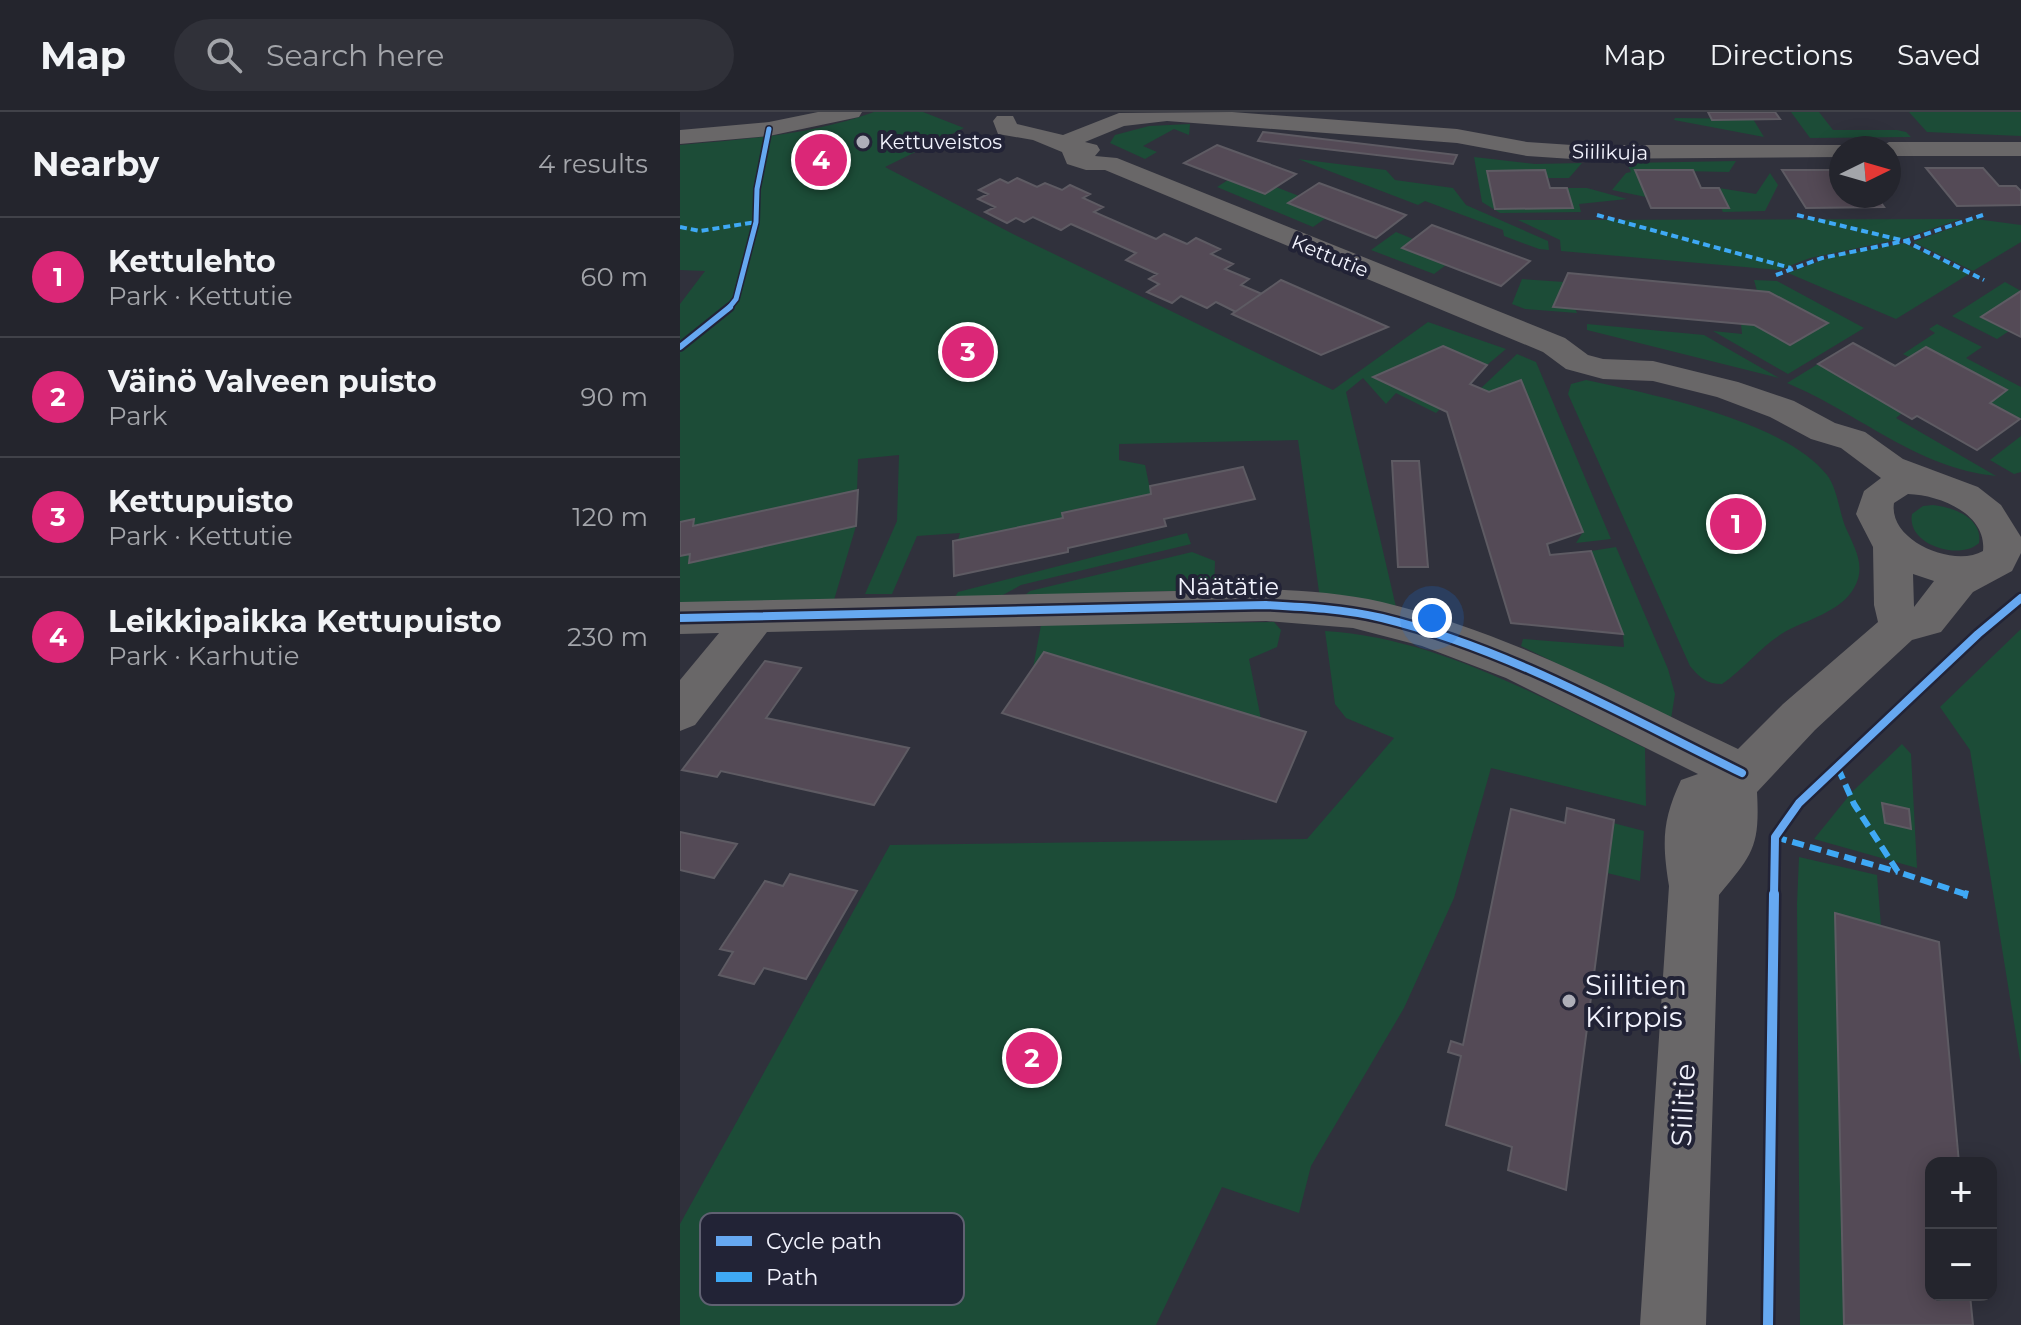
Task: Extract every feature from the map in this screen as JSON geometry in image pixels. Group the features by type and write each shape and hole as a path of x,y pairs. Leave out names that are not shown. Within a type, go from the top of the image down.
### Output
{"street":[{"path":"680,137 769,129 851,112"},
{"name":"Siilikuja","path":"1067,147 1119,120 1167,114 1457,136 1527,149 1572,152 1829,150"},
{"name":"Kettutie","path":"994,116 1006,129 1035,133 1067,147 1076,159 1086,163 1108,163 1554,345 1577,362 1603,369 1653,371 1727,389 1782,409 1823,431 1853,440 1891,468 1963,493 1994,515 2013,523"},
{"path":"1901,149 2021,149"},
{"name":"Kettutie","path":"1823,431 1830,449 1860,477 1874,503 1879,528 1891,542"},
{"path":"1874,503 1881,493 1892,486 1925,482"},
{"path":"1738,779 1900,627 1927,621 1954,583 1998,562 2004,554 2013,523"},
{"path":"1891,542 1942,569 1974,571"},
{"path":"1891,542 1897,564 1892,609 1900,627"},
{"name":"Näätätie","path":"680,618 1266,605 1322,608 1380,618 1488,652 1738,779"},
{"path":"680,712 757,615"},
{"name":"Siilitie","path":"1673,1325 1694,886 1731,844 1738,779"}],"green space":[{"path":"874,112 923,112 964,128 885,167 1013,234 1333,390 1428,322 1506,349 1487,365 1443,346 1374,377 1440,409 1436,413 1396,393 1386,404 1363,378 1346,392 1396,607 1320,599 1298,440 1119,444 1119,460 1145,465 1151,494 1062,512 1063,518 958,540 960,533 917,536 892,594 865,594 897,521 899,455 858,459 856,526 834,600 680,604 680,304 705,271 680,270 680,145 803,131"},
{"path":"1791,112 1819,112 1833,130 1897,130 1911,137 1829,136 1810,138"},
{"path":"1909,112 2021,112 2021,136 1927,132"},
{"path":"1753,119 1764,137 1674,120"},
{"path":"1190,124 1189,135 1174,129 1143,146 1157,152 1145,159 1110,143 1115,135 1149,126"},
{"path":"1474,157 1535,164 1582,163 1569,178 1547,178 1545,170 1487,171 1495,209 1573,208 1567,188 1587,188 1627,199 1579,204 1581,212 1500,213 1482,202"},
{"path":"1298,159 1386,170 1395,180 1453,188 1466,205 1548,241 1549,250 1504,236 1503,230 1425,201 1418,205"},
{"path":"1736,161 1729,172 1636,170 1646,197 1612,190 1626,173 1631,172 1627,163"},
{"path":"1770,173 1778,185 1765,211 1723,212 1721,208 1729,207 1719,188 1756,194"},
{"path":"1228,180 1264,194 1276,187 1299,196 1289,204 1326,218 1313,227 1217,187"},
{"path":"1961,219 1905,238 1810,258 1779,270 1561,251 1560,240 1518,220"},
{"path":"1976,219 2021,225 2021,242 1973,271 1913,242"},
{"path":"1396,232 1413,239 1403,248 1446,265 1434,274 1371,250"},
{"path":"1904,243 1969,274 1896,319 1788,273 1833,256"},
{"path":"1522,279 1564,282 1577,313 1525,309 1512,304"},
{"path":"1754,280 1777,281 1864,328 1788,374 1713,331 1742,334 1741,324 1754,325 1790,345 1828,323 1769,292 1757,291"},
{"path":"2005,282 2021,291 1982,317 2009,331 1997,339 1952,316"},
{"path":"1587,324 1704,335 1779,378 1587,330"},
{"path":"1937,324 1982,347 1966,358 2021,387 2021,420 1990,403 2006,390 1926,347 1909,357 1903,354 1935,333 1929,329"},
{"path":"1517,354 1536,362 1611,539 1576,543 1583,532 1521,380 1489,392 1480,389"},
{"path":"1818,364 1902,413 1896,418 1996,476 1967,471 1914,451 1787,383"},
{"path":"1586,380 1715,412 1781,439 1807,456 1830,480 1858,557 1858,580 1848,596 1832,609 1775,639 1722,684 1701,677 1690,666 1568,394 1571,384"},
{"path":"2021,436 2021,472 2014,474 1990,460"},
{"path":"1933,505 1965,515 1976,527 1979,543 1970,548 1948,550 1926,542 1912,525 1912,514 1923,506"},
{"path":"1187,533 1191,544 1021,585 1001,596 955,597 958,592"},
{"path":"1616,547 1668,669 1675,694 1671,719 1521,646 1523,639 1624,647 1623,634 1591,551"},
{"path":"1192,552 1215,561 1214,590 1025,595 1030,591"},
{"path":"1274,622 1281,630 1277,647 1249,659 1261,719 1045,652 1033,668 1041,625"},
{"path":"2021,629 2021,1066 1970,750 1940,707"},
{"path":"1325,631 1368,636 1450,658 1529,691 1645,748 1646,806 1491,768 1454,898 1404,1008 1311,1166 1299,1213 1222,1187 1156,1325 680,1325 680,1224 890,845 1307,839 1394,738 1346,718 1335,704"},
{"path":"1902,744 1911,754 1917,868 1814,839 1852,792"},
{"path":"1613,823 1644,831 1640,881 1607,873"},
{"path":"1799,857 1877,875 1881,926 1838,1033 1844,1325 1800,1325"}],"building":[{"path":"1708,112 1775,112 1780,119 1712,120"},
{"path":"1263,132 1457,155 1453,164 1258,141"},
{"path":"1217,145 1296,174 1265,194 1184,163"},
{"path":"1926,168 1983,168 1999,186 2016,186 2021,191 2021,205 1957,206"},
{"path":"1545,170 1550,188 1567,188 1573,208 1495,209 1487,171"},
{"path":"1635,170 1693,170 1701,188 1719,188 1729,208 1651,208"},
{"path":"1782,170 1829,170 1829,208 1806,208"},
{"path":"1017,178 1037,187 1045,183 1062,190 1070,185 1090,194 1083,198 1103,207 1094,212 1156,239 1164,234 1187,244 1196,238 1220,249 1211,254 1233,264 1225,269 1249,279 1241,285 1262,294 1236,312 1216,302 1207,308 1181,296 1172,303 1147,292 1159,284 1149,279 1157,274 1126,260 1136,253 1071,224 1061,230 1033,217 1024,222 1016,218 1007,223 985,212 995,207 978,199 988,194 979,190 1000,179 1008,183"},
{"path":"1319,183 1406,215 1376,238 1288,203"},
{"path":"1432,225 1530,261 1501,286 1402,248"},
{"path":"1568,273 1769,292 1828,323 1790,345 1754,325 1553,307"},
{"path":"1281,280 1388,327 1321,355 1232,314"},
{"path":"2021,291 2021,337 1981,317"},
{"path":"1853,343 1895,366 1926,347 2007,390 1990,403 2020,419 1977,450 1917,416 1912,419 1818,364"},
{"path":"1443,346 1487,365 1470,384 1489,392 1521,380 1583,532 1547,544 1550,555 1591,551 1623,634 1511,623 1447,412 1373,377"},
{"path":"1392,461 1419,461 1428,567 1398,567"},
{"path":"1243,467 1255,499 1164,519 1166,526 1068,548 1068,552 954,576 953,541 1063,518 1062,513 1151,494 1150,486"},
{"path":"858,490 856,526 689,563 690,554 680,556 680,522 694,519 693,526"},
{"path":"1044,652 1306,732 1276,802 1002,713"},
{"path":"765,661 801,668 766,718 909,748 874,805 721,771 717,777 682,770"},
{"path":"1882,803 1909,809 1911,829 1885,823"},
{"path":"1567,808 1614,820 1566,1190 1508,1170 1512,1147 1446,1125 1461,1056 1448,1052 1451,1041 1463,1045 1511,809 1565,823"},
{"path":"680,832 737,844 714,878 680,870"},
{"path":"790,874 857,891 806,979 764,968 754,984 719,975 733,952 720,949 765,881 783,886"},
{"path":"1835,913 1939,942 1958,1157 1925,1157 1925,1301 1971,1301 1973,1325 1844,1325"}],"marked path":[{"path":"1597,215 1791,268"},
{"path":"1797,215 1905,241 1984,280"},
{"path":"1776,275 1822,258 1905,241 1983,215"},
{"path":"680,227 700,231 756,222"},
{"path":"1838,768 1854,804 1898,872 1968,895"},
{"path":"1775,837 1898,872"}],"cycle path":[{"path":"680,347 727,311 736,299 756,222 757,189 769,129"},
{"path":"1768,1325 1775,837 1799,803 1978,634 2021,598"},
{"path":"680,618 1266,605 1353,612 1429,631 1520,666 1742,773"}],"place":[{"name":"Kettuveistos","path":"863,142"},
{"name":"Leikkipaikka Kettupuisto","path":"821,160"},
{"name":"Kettupuisto","path":"968,352"},
{"name":"Kettulehto","path":"1736,524"},
{"name":"Siilitien Kirppis","path":"1569,1001"},
{"name":"Väinö Valveen puisto","path":"1032,1058"}]}
